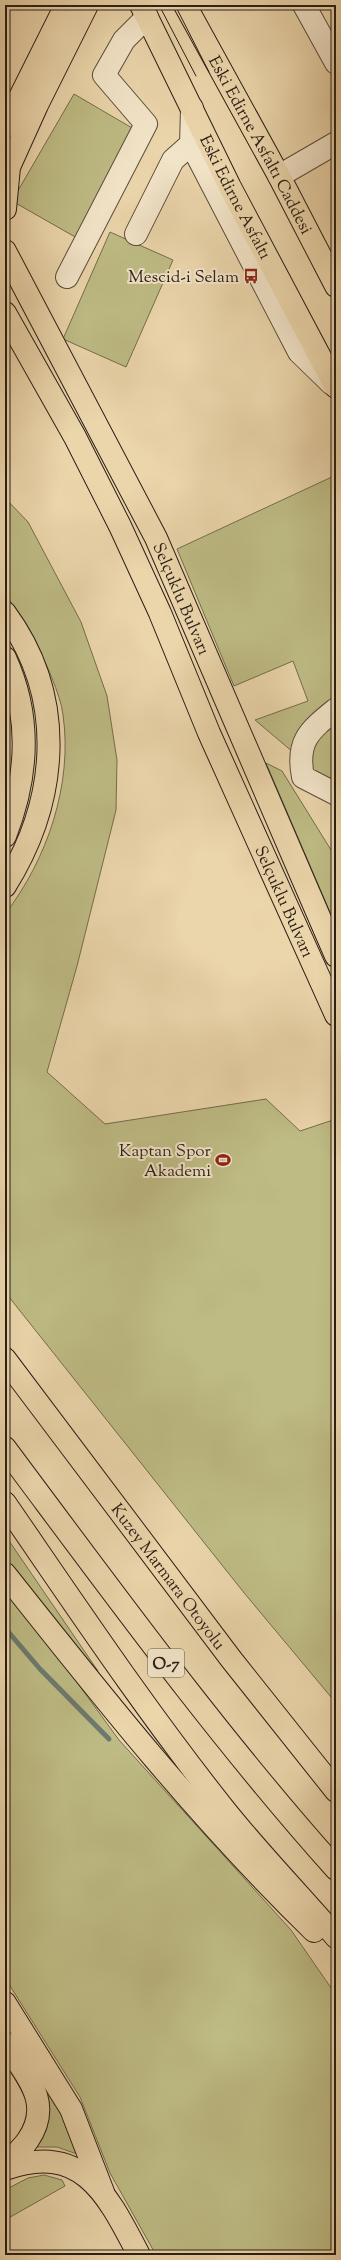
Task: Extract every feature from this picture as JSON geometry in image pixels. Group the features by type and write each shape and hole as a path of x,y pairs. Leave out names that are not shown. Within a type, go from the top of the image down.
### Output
{"main road":[{"path":"5,127 66,5"},
{"path":"5,209 9,167 40,98 87,5"},
{"name":"Eski Edirne Asfaltı Caddesi","path":"184,5 279,176 336,286"},
{"name":"Eski Edirne Asfaltı","path":"144,11 237,201 336,387"},
{"name":"Selçuklu Bulvarı","path":"5,251 156,538 336,956"},
{"name":"Selçuklu Bulvarı","path":"5,313 75,437 120,526 160,613 212,740 336,1016"},
{"path":"5,613 31,656 40,682 48,716 49,750 47,784 40,812 28,843 5,886"},
{"path":"5,658 13,676 21,703 25,730 22,782 15,811 5,836"},
{"name":"Kuzey Marmara Otoyolu","path":"5,1359 231,1659 336,1791"},
{"name":"O-7","path":"5,1448 172,1670 280,1806 336,1869"},
{"path":"5,1503 132,1687 177,1748 225,1810 336,1936"},
{"path":"5,1574 127,1729 180,1790 277,1895 336,1950"},
{"path":"5,2003 71,2109 103,2192 139,2255"},
{"path":"5,2043 37,2094 40,2107 28,2140 5,2165"},
{"path":"5,2169 23,2163 41,2161 62,2164 83,2173 103,2192"}],"street":[{"path":"304,5 336,63"},
{"path":"67,277 146,124 104,75 124,40 144,11"},
{"path":"192,108 191,144 299,352 336,387"},
{"path":"279,176 336,143"},
{"path":"136,234 173,160 191,144"},
{"path":"336,709 310,734 301,746 300,763 303,777 336,794"}],"shaded area":[{"path":"74,94 139,132 77,238 12,201"},
{"path":"110,232 173,260 126,367 63,339"},
{"path":"336,475 336,781 320,775 255,720 308,701 293,661 234,686 177,549"},
{"path":"5,498 28,522 81,622 107,696 117,760 116,810 77,966 47,1072 105,1124 266,1099 300,1131 336,1119 336,1703 245,1594 5,1292 5,914 20,893 33,870 54,820 64,768 65,741 62,707 52,677 39,649 18,611 5,595"},
{"path":"266,763 282,771 336,858 336,926"},
{"path":"5,1535 98,1671 65,1634 5,1560"},
{"path":"5,1588 52,1648 119,1740 291,1930 336,1995 336,2255 156,2255 110,2173 80,2097 5,1978"},
{"path":"35,2068 62,2114 77,2154 57,2147 37,2147 47,2126 50,2107 45,2089"},
{"path":"44,2175 62,2180 65,2186 5,2220 5,2190 28,2178"}],"waterway":[{"path":"5,1628 40,1669 109,1739"}],"tram line":[{"path":"159,5 196,76"},
{"path":"175,5 209,72"}],"place":[{"name":"Mescid-i Selam","path":"251,276"},
{"name":"Kaptan Spor Akademi","path":"223,1160"}]}
